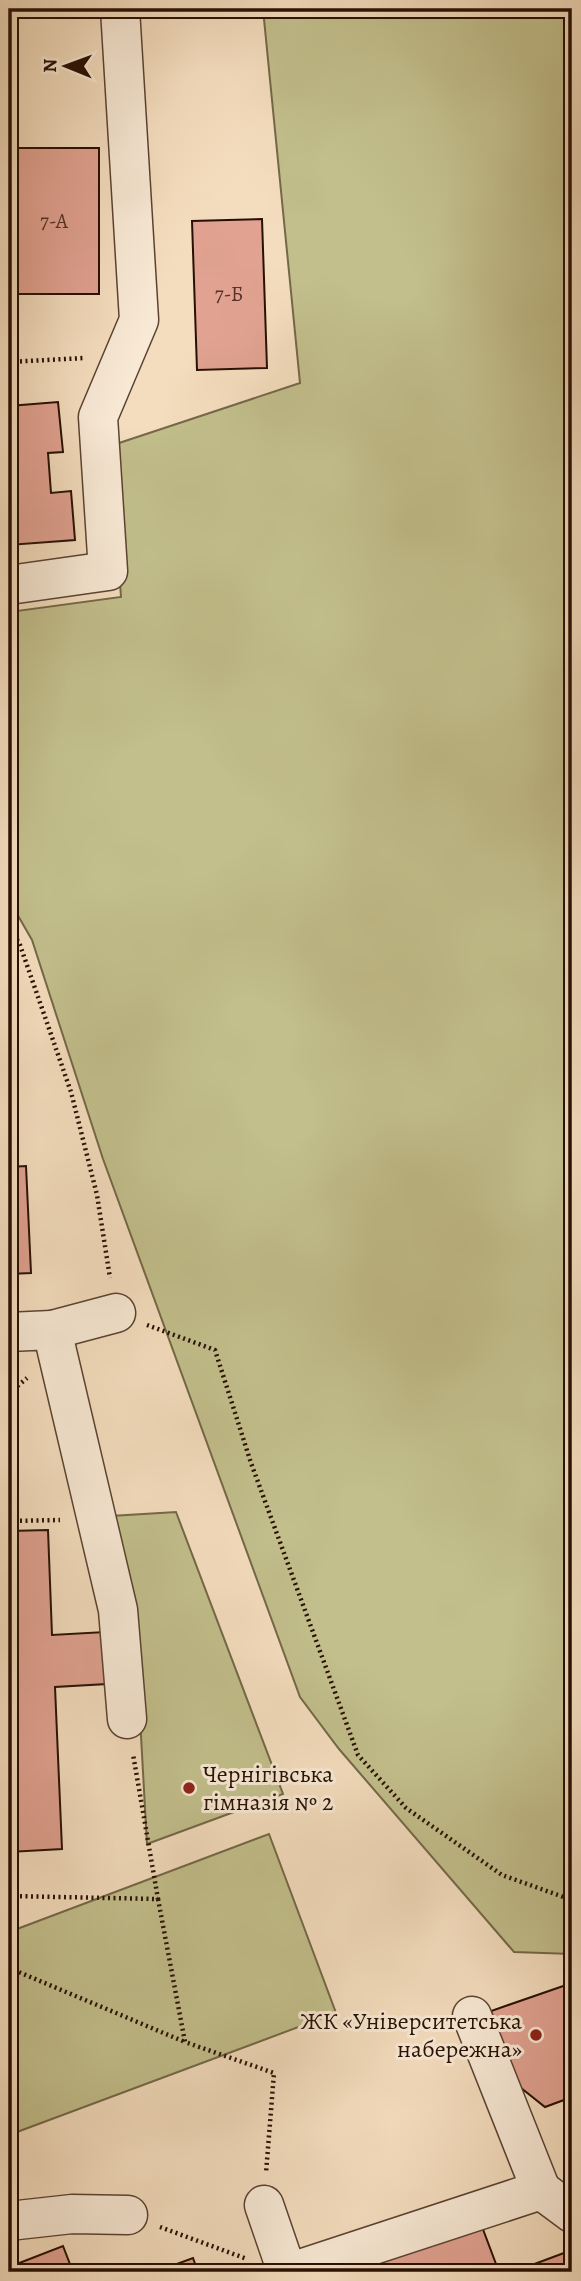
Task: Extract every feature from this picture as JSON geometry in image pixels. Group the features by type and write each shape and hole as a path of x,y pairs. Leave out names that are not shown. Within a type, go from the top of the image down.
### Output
{"lane":[{"path":"9,586 108,571 98,417 139,320 120,9"},
{"path":"9,1332 52,1330 116,1313"},
{"path":"52,1330 118,1609 127,1719"},
{"path":"472,2016 541,2189 572,2213"},
{"path":"264,2205 278,2269 541,2189"},
{"path":"9,2221 72,2214 128,2215"}],"path":[{"path":"9,362 124,356"},
{"path":"9,925 20,945 71,1092 97,1195 116,1313 215,1350 251,1463 358,1755 406,1808 491,1867 502,1874 572,1900"},
{"path":"9,1521 96,1518"},
{"path":"127,1719 185,2042"},
{"path":"9,1896 158,1899"},
{"path":"9,1968 185,2042 274,2073 264,2205"},
{"path":"128,2215 278,2269"}],"shaded area":[{"path":"263,9 572,9 572,1954 514,1952 339,1749 300,1697 103,1159 32,940 9,900 9,612 121,597 110,446 300,383"},
{"path":"176,1512 283,1794 147,1844 134,1610 111,1516"},
{"path":"269,1834 336,2013 9,2135 9,1932"}],"building":[{"path":"9,148 99,148 99,294 9,294"},
{"path":"262,219 267,368 197,370 192,221"},
{"path":"58,402 63,452 48,453 51,493 71,491 75,540 9,545 9,406"},
{"path":"26,1166 31,1273 9,1274 9,1167"},
{"path":"48,1530 52,1635 105,1632 107,1684 55,1687 62,1849 9,1852 9,1531"},
{"name":"ЖК «Університетська набережна»","path":"572,1983 572,2058 565,2062 572,2097 545,2107 516,2084 491,2011"},
{"path":"481,2224 499,2272 360,2272 359,2269"},
{"path":"63,2246 73,2272 9,2272 9,2267"},
{"path":"572,2250 572,2272 513,2272"},
{"path":"193,2258 198,2272 155,2272"}],"place":[{"name":"Чернігівська гімназія № 2","path":"189,1788"},
{"name":"ЖК «Університетська набережна»","path":"536,2035"}]}
